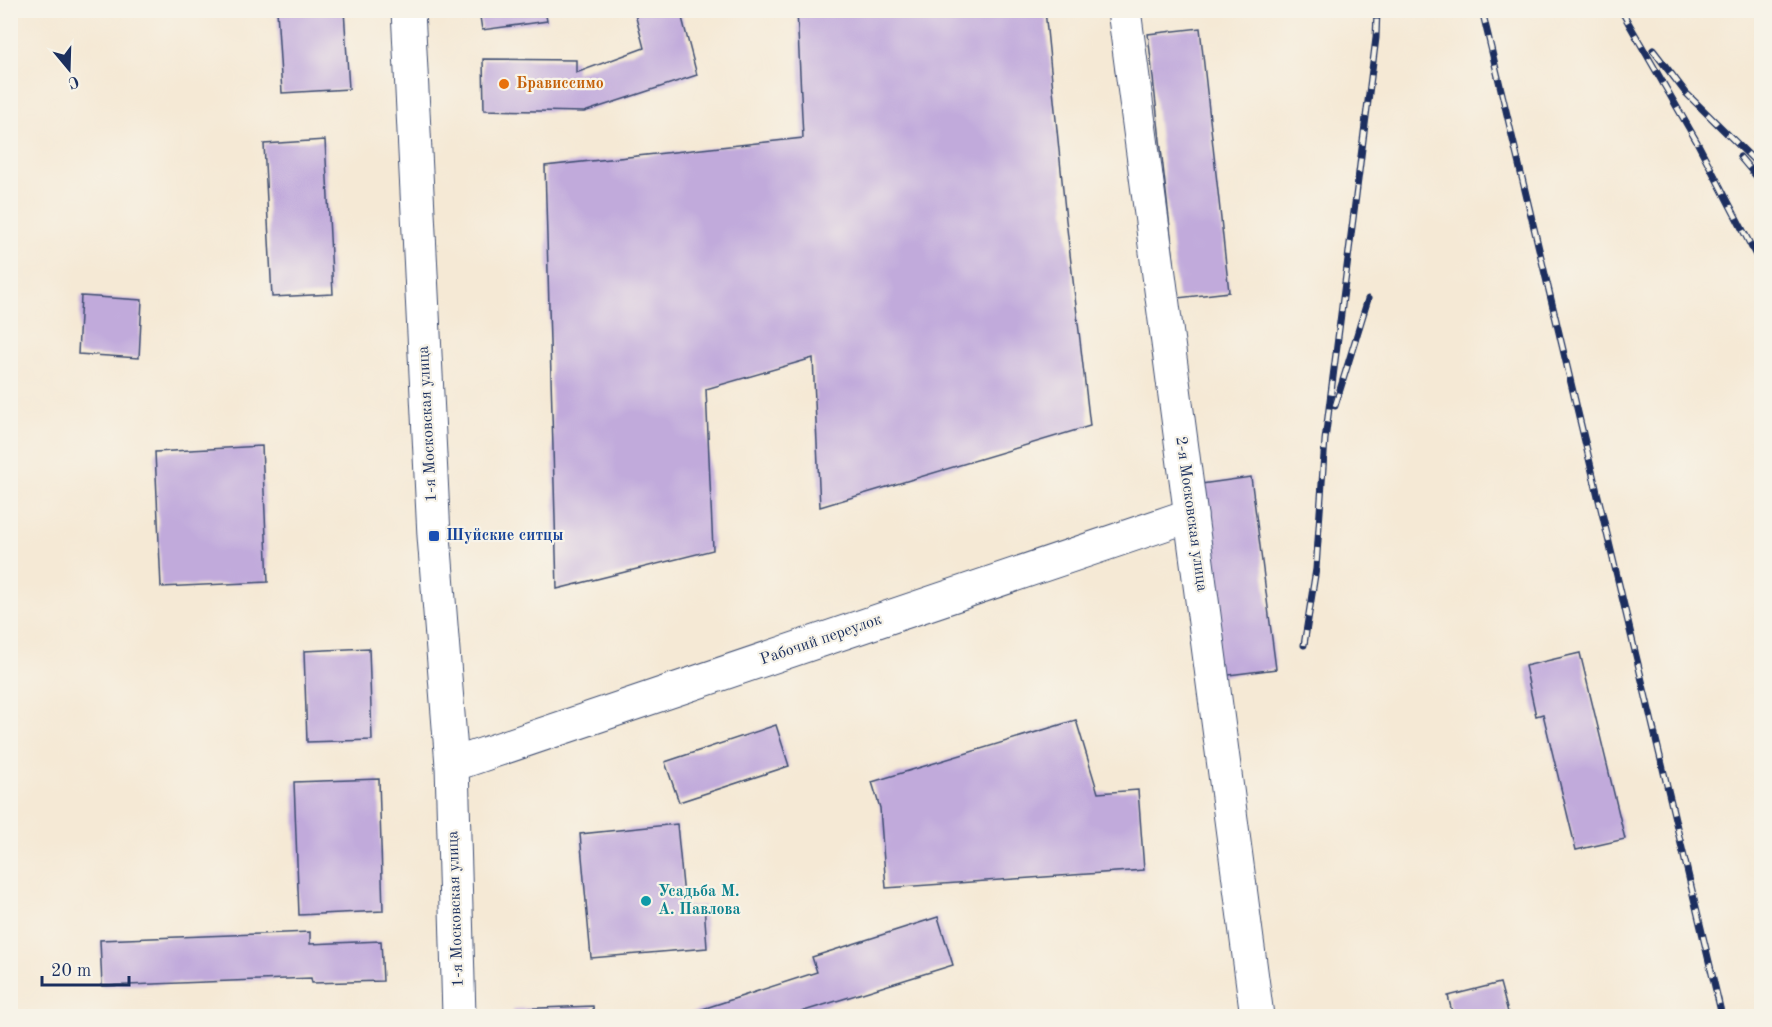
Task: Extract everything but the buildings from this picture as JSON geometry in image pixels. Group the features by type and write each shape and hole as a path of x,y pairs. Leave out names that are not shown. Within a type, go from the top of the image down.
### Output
{"street":[{"name":"1-я Московская улица","path":"408,10 434,536 452,765 459,1017"},
{"name":"2-я Московская улица","path":"1124,10 1257,1017"},
{"name":"Рабочий переулок","path":"452,765 1191,515"}],"railway":[{"path":"1304,645 1316,569 1325,440 1376,38 1377,10"},
{"path":"1482,10 1722,1016"},
{"path":"1621,10 1697,142 1762,267"},
{"path":"1653,50 1686,93 1762,168"},
{"path":"1740,157 1762,183"},
{"path":"1335,406 1368,299"}],"place":[{"name":"Брависсимо","path":"504,84"},
{"name":"Шуйские ситцы","path":"434,536"},
{"name":"Усадьба М. А. Павлова","path":"646,901"}]}
